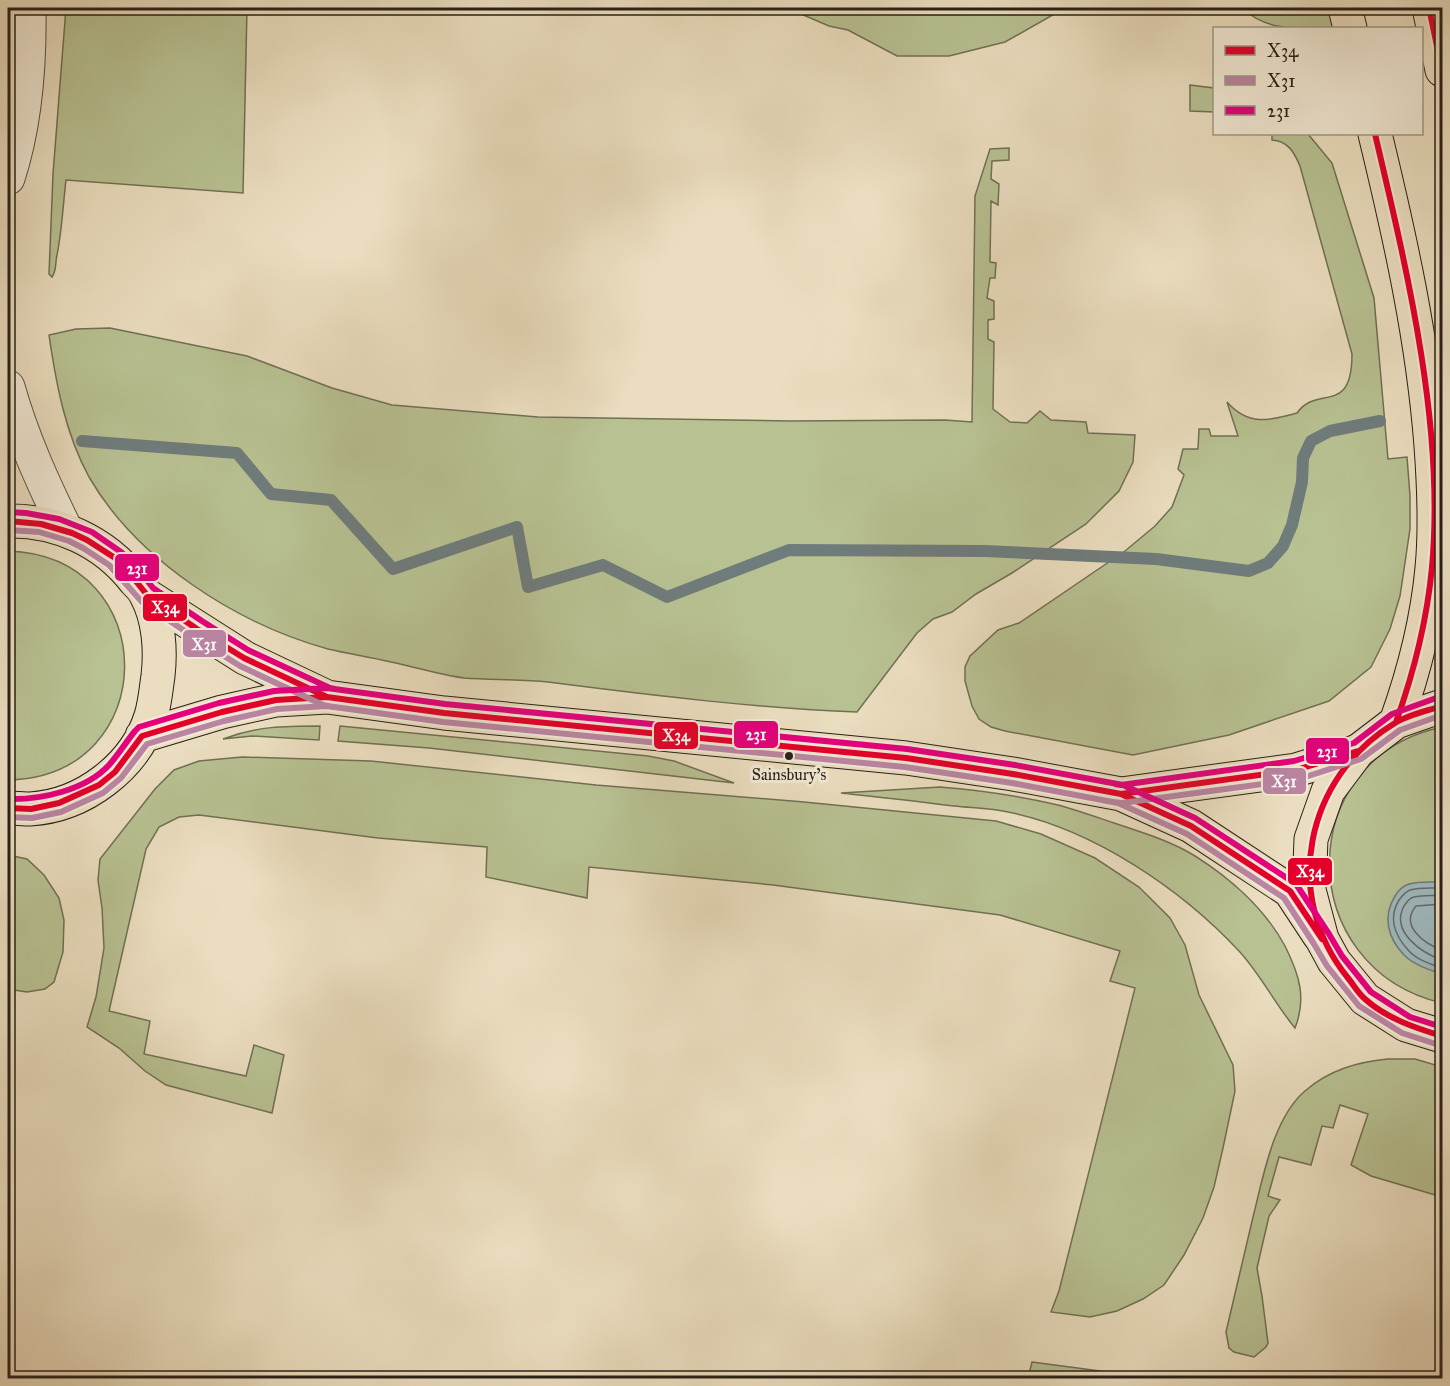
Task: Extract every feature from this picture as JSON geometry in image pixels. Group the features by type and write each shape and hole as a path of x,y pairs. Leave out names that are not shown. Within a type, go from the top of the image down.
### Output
{"main road":[{"path":"1345,8 1350,27"},
{"path":"1429,8 1443,70"},
{"path":"1375,135 1401,240 1411,294 1428,402 1435,508 1432,567 1425,619 1414,670 1396,722"},
{"path":"8,520 27,520 66,530 88,540 108,553 128,572 146,595 245,658 327,697"},
{"path":"8,808 31,809 59,803 99,785 115,772 142,736 150,718 155,696 160,651 155,623 146,595"},
{"path":"142,736 222,712 276,700 327,697 444,713 906,758 1013,774 1121,794 1191,826 1290,891 1334,961 1365,999 1407,1025 1443,1036"},
{"path":"1322,939 1309,890 1311,839 1328,791 1358,751 1396,722 1443,706"},
{"path":"1121,794 1296,770 1358,751"}],"street":[{"path":"8,178 20,133 25,102 29,8"},
{"path":"8,387 17,422 66,530"}],"green space":[{"path":"66,8 247,8 243,193 66,180 60,236 52,277 49,274 53,174"},
{"path":"787,8 1065,8 1005,42 949,56 897,56 848,30 829,26"},
{"path":"1242,8 1328,8 1335,27 1286,27 1263,22"},
{"path":"1190,85 1213,88 1213,112 1190,111"},
{"path":"1272,135 1309,135 1332,163 1374,298 1388,459 1407,457 1410,496 1410,529 1400,596 1390,629 1371,667 1329,701 1229,735 1133,755 991,727 979,719 972,706 965,681 965,667 970,656 998,630 1019,623 1125,551 1155,526 1172,507 1184,475 1178,469 1183,449 1198,449 1199,429 1209,429 1211,436 1238,436 1227,402 1235,410 1251,418 1259,420 1277,418 1297,413 1314,400 1340,393 1346,386 1352,354 1300,166 1290,148 1272,140"},
{"path":"1009,148 1009,160 992,161 991,179 999,184 998,205 991,201 990,262 996,263 995,278 990,278 987,298 994,301 994,319 988,320 988,339 994,342 993,409 1010,422 1027,423 1040,411 1051,420 1086,422 1088,433 1135,435 1133,462 1119,491 1086,524 976,594 952,612 933,619 917,633 857,712 741,704 537,681 464,678 328,649 294,638 259,623 192,585 134,535 109,507 89,477 74,443 58,389 49,335 76,329 110,328 247,356 332,388 392,405 538,417 972,422 975,196 990,149"},
{"path":"8,551 59,562 96,588 117,625 125,666 117,708 95,744 59,770 8,780"},
{"path":"320,726 319,740 252,736 223,739 248,731"},
{"path":"340,726 648,756 674,761 734,783 429,748 338,741"},
{"path":"1442,727 1442,1003 1393,982 1358,950 1337,909 1330,864 1336,819 1357,779 1393,747"},
{"path":"242,757 371,761 596,785 996,821 1041,834 1095,858 1139,887 1170,918 1185,945 1199,995 1233,1065 1235,1091 1214,1187 1203,1218 1184,1255 1164,1285 1143,1299 1117,1311 1090,1317 1051,1312 1059,1291 1135,988 1110,981 1120,951 1000,915 773,885 589,867 587,898 486,877 487,847 378,838 199,815 179,817 159,827 146,849 109,1011 150,1021 144,1054 246,1076 254,1045 284,1055 272,1113 166,1085 145,1071 119,1048 87,1027 96,997 104,948 98,880 100,859 155,789 174,770 199,761"},
{"path":"940,787 999,794 1065,807 1166,841 1208,865 1246,895 1277,932 1285,946 1300,986 1299,1017 1295,1028 1247,960 1216,928 1163,884 1103,847 1040,820 1008,812 841,793"},
{"path":"8,855 27,859 44,875 59,898 64,920 63,952 54,982 45,989 27,992 8,989"},
{"path":"1388,1059 1415,1059 1442,1067 1442,1197 1371,1176 1351,1165 1368,1114 1340,1105 1333,1128 1322,1126 1311,1165 1279,1157 1268,1196 1280,1200 1269,1216 1257,1268 1268,1343 1254,1357 1234,1352 1229,1348 1226,1332 1265,1167 1277,1132 1294,1103 1314,1084 1344,1068"},
{"path":"1032,1362 1153,1378 1028,1378"}],"water":[{"path":"1417,882 1442,882 1442,974 1417,964 1404,955 1394,942 1388,919 1391,904 1403,887"}],"waterway":[{"path":"82,441 237,453 271,494 331,500 393,569 517,527 528,587 603,565 667,597 789,550 985,551 1156,559 1249,571 1268,563 1283,546 1292,525 1302,482 1303,458 1311,441 1330,431 1380,421"}],"transit line":[{"name":"X34","path":"1429,8 1442,70"},
{"name":"X34","path":"1375,135 1411,294 1420,349 1428,404 1435,514 1427,607 1409,684 1396,722"},
{"name":"231","path":"8,512 59,519 92,532 121,552 153,588 202,621 248,650 335,689"},
{"name":"X34","path":"8,521 41,524 87,540 115,558 147,595 197,629 244,658 327,697"},
{"name":"X31","path":"8,530 39,532 83,548 109,565 142,602 192,636 240,666 323,705 333,707"},
{"name":"231","path":"8,799 34,798 62,792 88,781 109,765 139,727 219,703 274,691 327,688 445,704 907,749 1015,765 1123,785 1195,818 1296,884 1342,956 1371,992 1410,1017 1442,1027"},
{"name":"X34","path":"8,808 31,809 59,803 99,785 115,772 142,736 222,712 276,700 327,697 444,713 906,758 1013,774 1121,794 1191,826 1290,891 1322,939"},
{"name":"231","path":"1115,784 1294,761 1354,743 1392,714 1439,697"},
{"name":"X31","path":"8,817 32,818 61,812 103,793 121,778 147,744 224,721 277,709 327,706 443,722 905,767 1012,783 1118,803 1187,834 1284,898 1327,966 1359,1006 1402,1033 1439,1045"},
{"name":"X34","path":"1442,706 1395,723 1364,746 1340,774 1323,806 1313,840 1310,876 1314,911 1327,946 1360,994 1373,1006 1391,1017 1442,1036"},
{"name":"X31","path":"1113,802 1122,803 1299,779 1361,759 1400,730 1442,715"},
{"name":"X34","path":"1121,794 1296,770 1358,751"}],"place":[{"name":"Sainsbury's","path":"789,756"}]}
